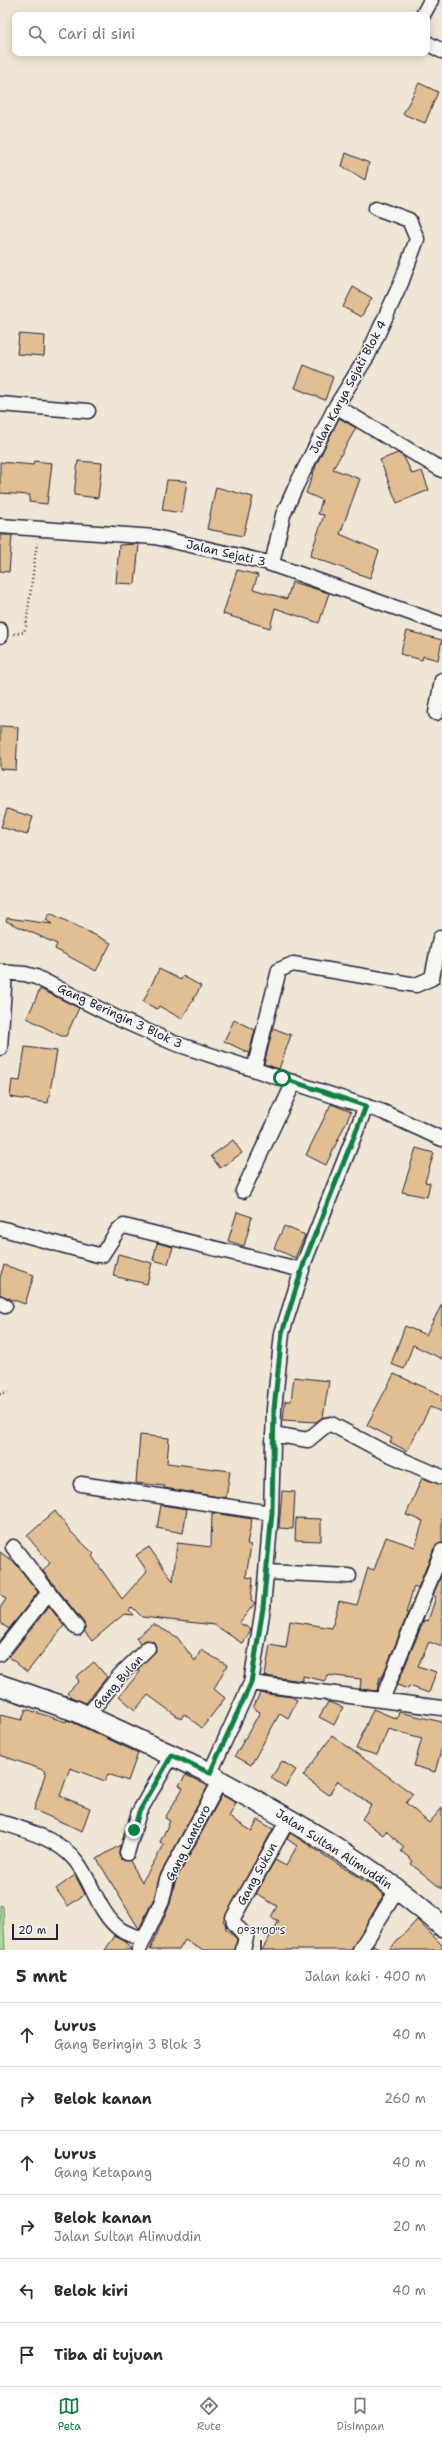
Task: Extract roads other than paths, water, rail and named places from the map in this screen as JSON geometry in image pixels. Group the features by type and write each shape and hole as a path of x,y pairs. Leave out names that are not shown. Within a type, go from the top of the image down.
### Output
{"main road":[{"name":"Jalan Sultan Alimuddin","path":"0,1685 87,1716 172,1755 215,1777 289,1818 397,1890 442,1926"}],"street":[{"path":"425,12 432,0"},
{"path":"430,45 442,51"},
{"name":"Jalan Karya Sejati Blok 4","path":"272,564 283,516 336,406 368,356 401,283 417,239 409,220 376,208"},
{"path":"0,404 88,411"},
{"path":"336,406 442,470"},
{"name":"Jalan Sejati 3","path":"0,526 155,537 272,564 442,624"},
{"path":"436,714 442,680"},
{"path":"254,1069 279,970 293,964 416,985 432,978 440,938 442,938"},
{"path":"0,1048 2,972"},
{"name":"Gang Beringin 3 Blok 3","path":"2,972 36,977 174,1043 366,1106 442,1139"},
{"path":"243,1191 294,1082"},
{"name":"Gang Lamtoro","path":"141,1945 162,1901 168,1879 215,1777 251,1683 266,1572 272,1513 273,1434 282,1333 302,1270 366,1106"},
{"path":"0,1228 98,1255 102,1254 118,1230 124,1226 302,1270"},
{"path":"273,1434 308,1440 326,1425 331,1424 384,1452 442,1477"},
{"path":"81,1484 272,1513"},
{"path":"12,1547 77,1628"},
{"path":"382,1700 442,1551"},
{"path":"266,1572 349,1576"},
{"path":"0,1654 49,1592"},
{"name":"Gang Bulan","path":"87,1716 120,1675 148,1648"},
{"path":"251,1683 442,1708"},
{"path":"128,1853 139,1812 172,1755"},
{"name":"Gang Sukun","path":"243,1950 246,1937 234,1923 233,1918 289,1818"},
{"path":"0,1822 24,1829 56,1844 76,1860 109,1916 120,1929 141,1945"},
{"path":"360,1950 397,1890"}]}
